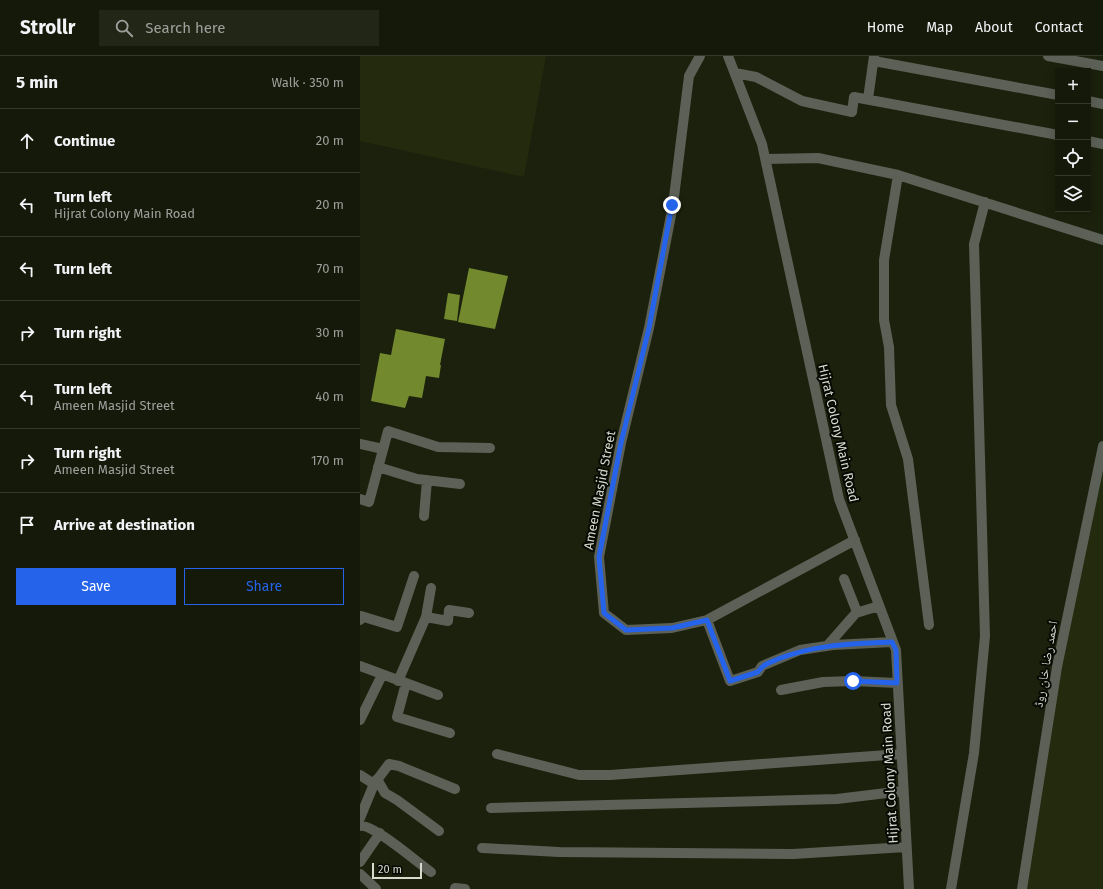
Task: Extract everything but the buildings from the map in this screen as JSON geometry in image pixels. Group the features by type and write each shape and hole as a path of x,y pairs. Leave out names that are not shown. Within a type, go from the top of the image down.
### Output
{"street":[{"name":"Ameen Masjid Street","path":"700,56 689,76 672,205 649,328 621,443 599,557 604,613 626,630 672,628 707,620 854,540"},
{"name":"Hijrat Colony Main Road","path":"728,56 762,144 766,159 839,499 896,650 909,889"},
{"path":"1048,56 1103,66"},
{"path":"868,99 874,58 1055,94"},
{"path":"735,73 756,77 802,101 830,108 852,112 854,97 1055,134"},
{"path":"1091,102 1103,104"},
{"path":"1091,142 1103,144"},
{"path":"766,159 818,158 898,176 1103,240"},
{"path":"898,176 884,260 884,320 889,347 891,405 908,459 929,625"},
{"path":"951,889 974,753 985,636 974,244 985,202"},
{"path":"360,499 369,502 388,431 438,447 490,448"},
{"path":"360,444 383,449"},
{"name":"احمد رضا خان روڈ","path":"1022,889 1056,667 1103,446"},
{"path":"378,467 416,479 460,484"},
{"path":"424,516 427,480"},
{"path":"360,620 361,616 397,627 414,576"},
{"path":"844,579 858,612"},
{"path":"431,588 426,617 402,682 397,717 450,732"},
{"path":"827,646 858,612 879,606"},
{"path":"426,617 448,621 449,610 469,613"},
{"path":"707,620 730,681 758,672 762,666 800,650 827,646 892,642"},
{"path":"360,666 438,695"},
{"path":"360,720 382,675"},
{"path":"781,690 823,682 853,681 897,683"},
{"path":"497,754 579,775 610,775 901,754"},
{"path":"360,818 376,781 390,764 399,766 455,789"},
{"path":"360,775 376,781 385,793 439,831"},
{"path":"491,808 837,799 903,791"},
{"path":"360,826 363,825 380,833 431,872"},
{"path":"360,862 380,833"},
{"path":"482,848 559,852 793,854 906,847"},
{"path":"360,874 376,889"}],"shaded area":[{"path":"360,56 546,56 524,177 360,141"},
{"path":"1103,445 1103,889 1022,889 1057,667"}],"route":[{"path":"672,205 649,328 621,443 599,557 604,613 626,630 672,628 707,620 730,681 758,672 762,666 800,650 833,645 892,642 896,650 897,683 853,681"}]}
